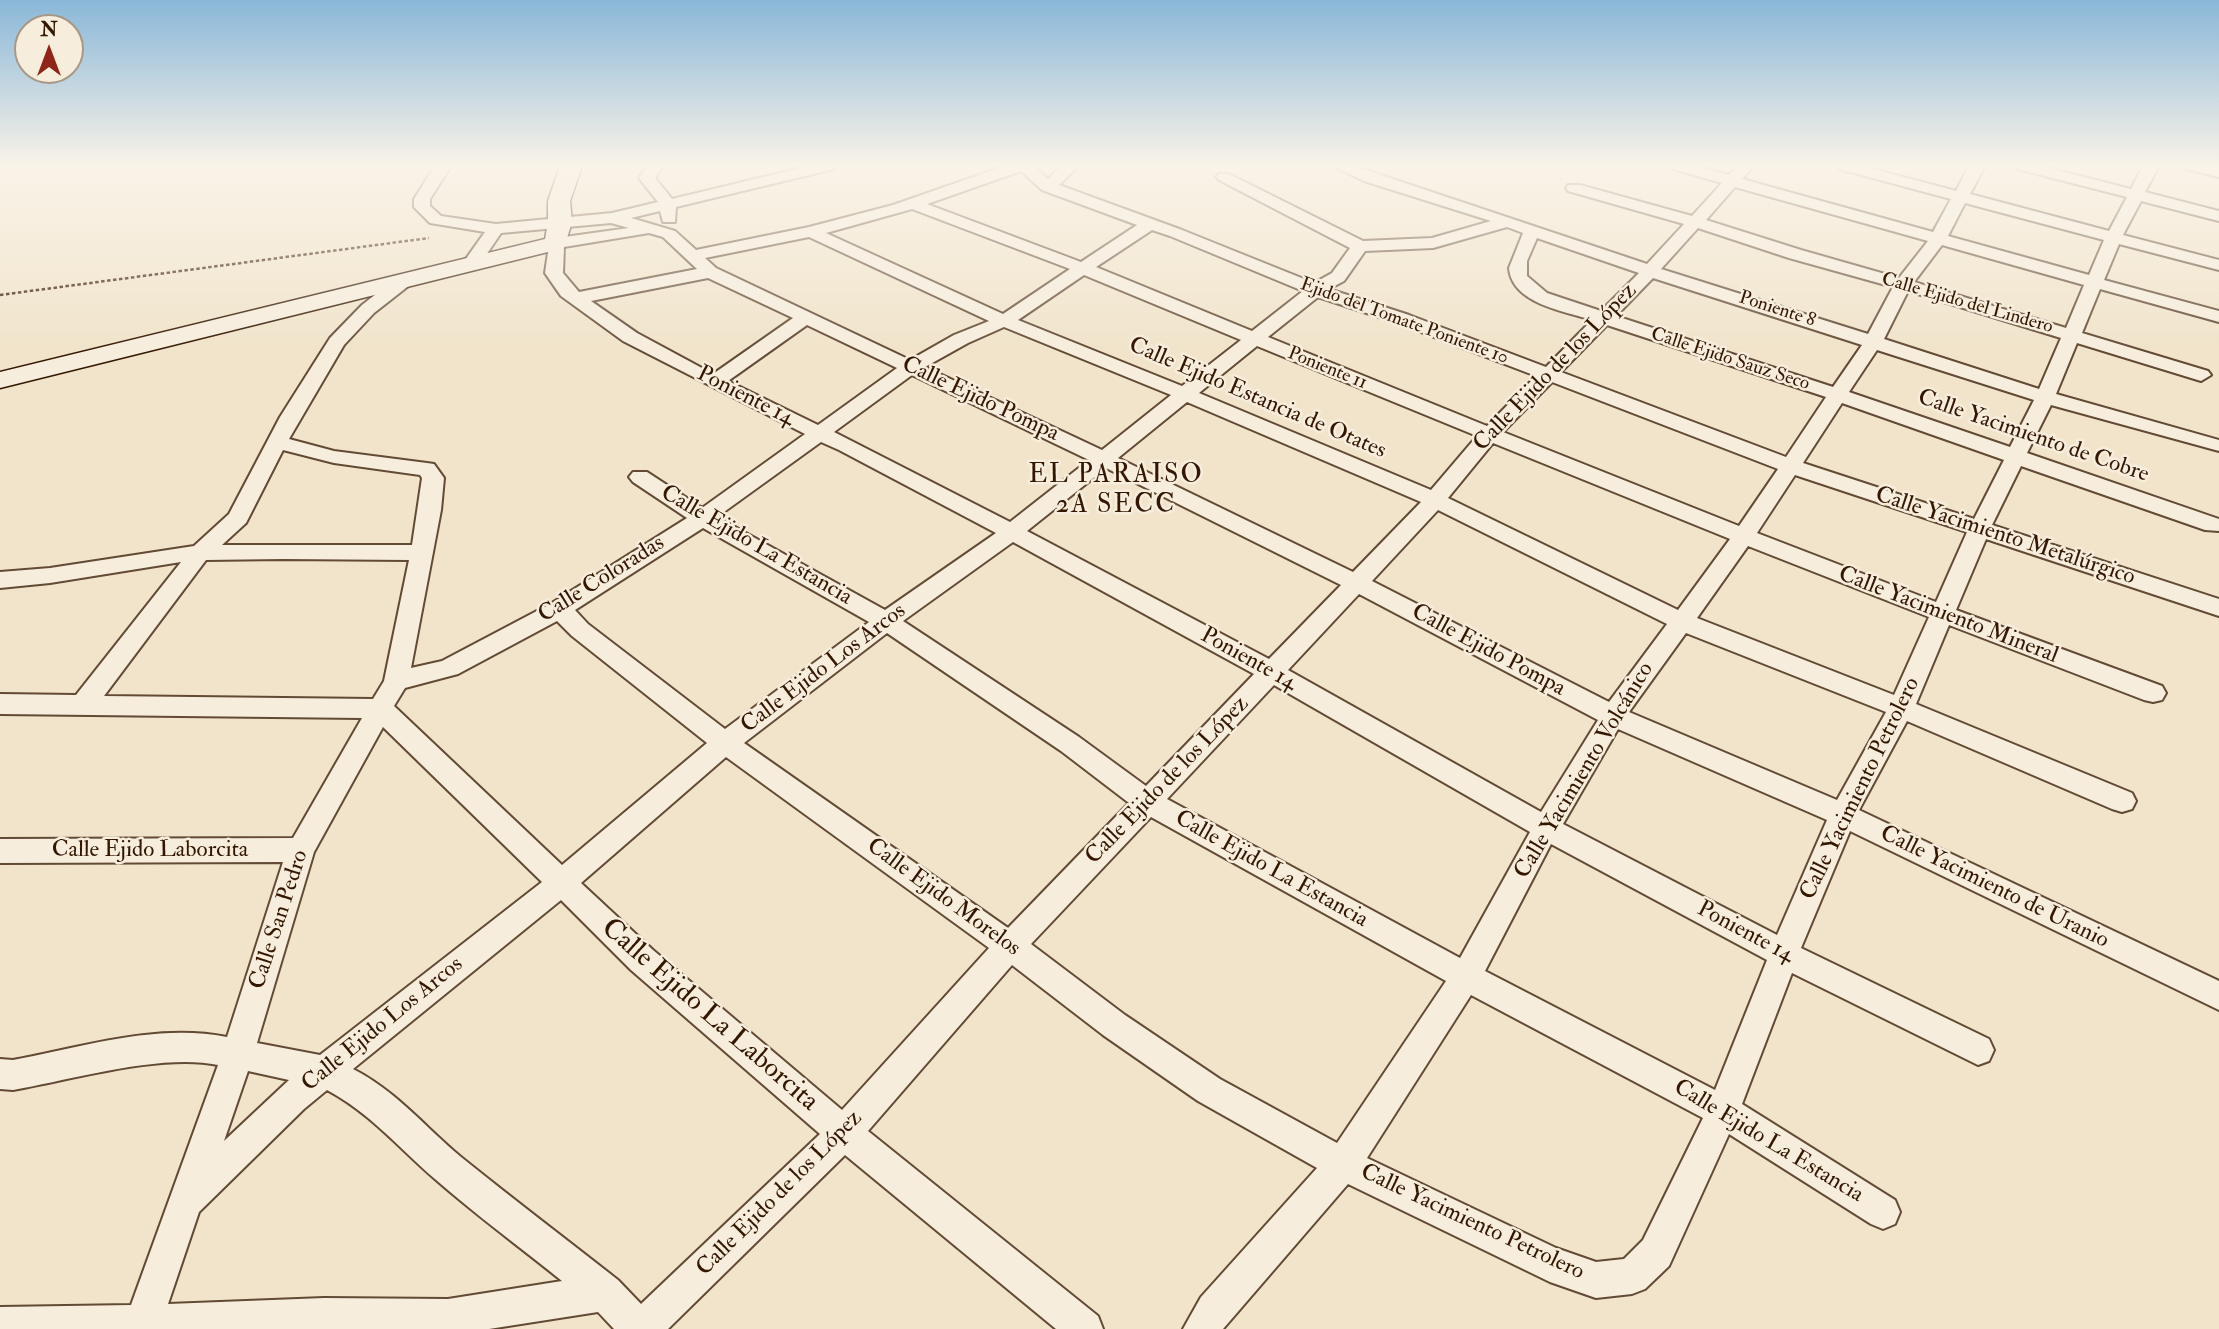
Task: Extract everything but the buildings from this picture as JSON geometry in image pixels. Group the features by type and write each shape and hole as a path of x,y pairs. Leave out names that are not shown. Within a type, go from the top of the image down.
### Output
{"street":[{"path":"487,228 558,232 649,229"},
{"path":"0,380 472,264 573,228"},
{"name":"Calle Ejido Pompa","path":"646,228 669,234 710,272 804,319 1102,458 1357,583 1613,716"},
{"path":"669,228 669,234"},
{"path":"694,255 825,228"},
{"name":"Poniente 11","path":"977,228 1084,269 1742,537"},
{"name":"Calle Coloradas","path":"396,681 449,668 560,609 702,518 817,432 911,367 961,339 1004,321 1144,228"},
{"name":"Ejido del Tomate Poniente 10","path":"1158,228 1315,290 1403,319 1790,466"},
{"path":"1325,228 1360,246 1433,243 1488,228"},
{"path":"1468,228 1470,234"},
{"name":"Poniente 8","path":"1524,228 2045,397 2216,446"},
{"name":"Calle Ejido de los López","path":"641,1329 844,1133 1010,946 1357,583 1435,500 1489,435 1650,271 1687,228"},
{"name":"Calle Ejido del Lindero","path":"1715,228 2201,375"},
{"path":"1904,228 2219,317"},
{"name":"Calle Yacimiento Volcánico","path":"1201,1329 1343,1164 1466,977 1546,828 1613,716 1742,537 1873,342 1903,284 1944,228"},
{"path":"2084,228 2219,265"},
{"name":"Calle Yacimiento Petrolero","path":"1343,1164 1550,1264 1596,1280 1632,1276 1656,1253 1723,1111 1784,954 1843,815 1901,708 1980,528 2045,397 2119,228"},
{"path":"472,264 496,229"},
{"name":"Calle Ejido Sauz Seco","path":"1532,231 1516,267 1516,276 1521,283 1541,297 1838,395"},
{"name":"Poniente 14","path":"558,232 554,273 567,292 630,337 714,383 817,432 1012,532 1272,672 1546,828 1784,954 1978,1050"},
{"name":"Calle Ejido Estancia de Otates","path":"811,232 1004,321 1435,500 1680,621 1901,708 2122,801"},
{"name":"Calle Ejido Los Arcos","path":"184,1203 292,1098 560,884 725,743 886,621 1012,532 1315,290 1338,277 1360,246"},
{"path":"578,298 710,272"},
{"path":"81,707 200,553 238,518 277,442 337,342 368,309 405,280"},
{"path":"714,383 804,319"},
{"name":"Calle Yacimiento de Cobre","path":"1838,395 2213,525"},
{"name":"Calle San Pedro","path":"141,1326 238,1053 300,850 396,681 430,510 432,473 421,467 334,457 277,442"},
{"name":"Calle Yacimiento Metalúrgico","path":"1790,466 2219,608"},
{"name":"Calle Ejido La Estancia","path":"640,477 702,518 886,621 1070,744 1148,802 1466,977 1723,1111 1883,1212"},
{"name":"Calle Yacimiento Mineral","path":"1742,537 1941,615 2154,693"},
{"path":"0,580 30,579 113,563 200,553 420,553"},
{"name":"Calle Ejido Morelos","path":"560,609 580,630 725,743 1010,946 1114,1025 1209,1090 1343,1164"},
{"path":"0,704 381,709"},
{"name":"Calle Ejido La Laborcita","path":"381,709 642,960 844,1133 1085,1329"},
{"name":"Calle Yacimiento de Uranio","path":"1613,716 1843,815 2219,996"},
{"name":"Calle Ejido Laborcita","path":"0,851 300,850"},
{"path":"0,1074 40,1070 160,1048 198,1046 326,1072 360,1090 394,1116 447,1167 605,1293 641,1329"},
{"path":"0,1325 141,1326 324,1316 448,1317 605,1293"}],"path":[{"path":"0,295 441,236"}],"district":[{"name":"EL PARAISO 2A SECC","path":"1116,491"}]}
